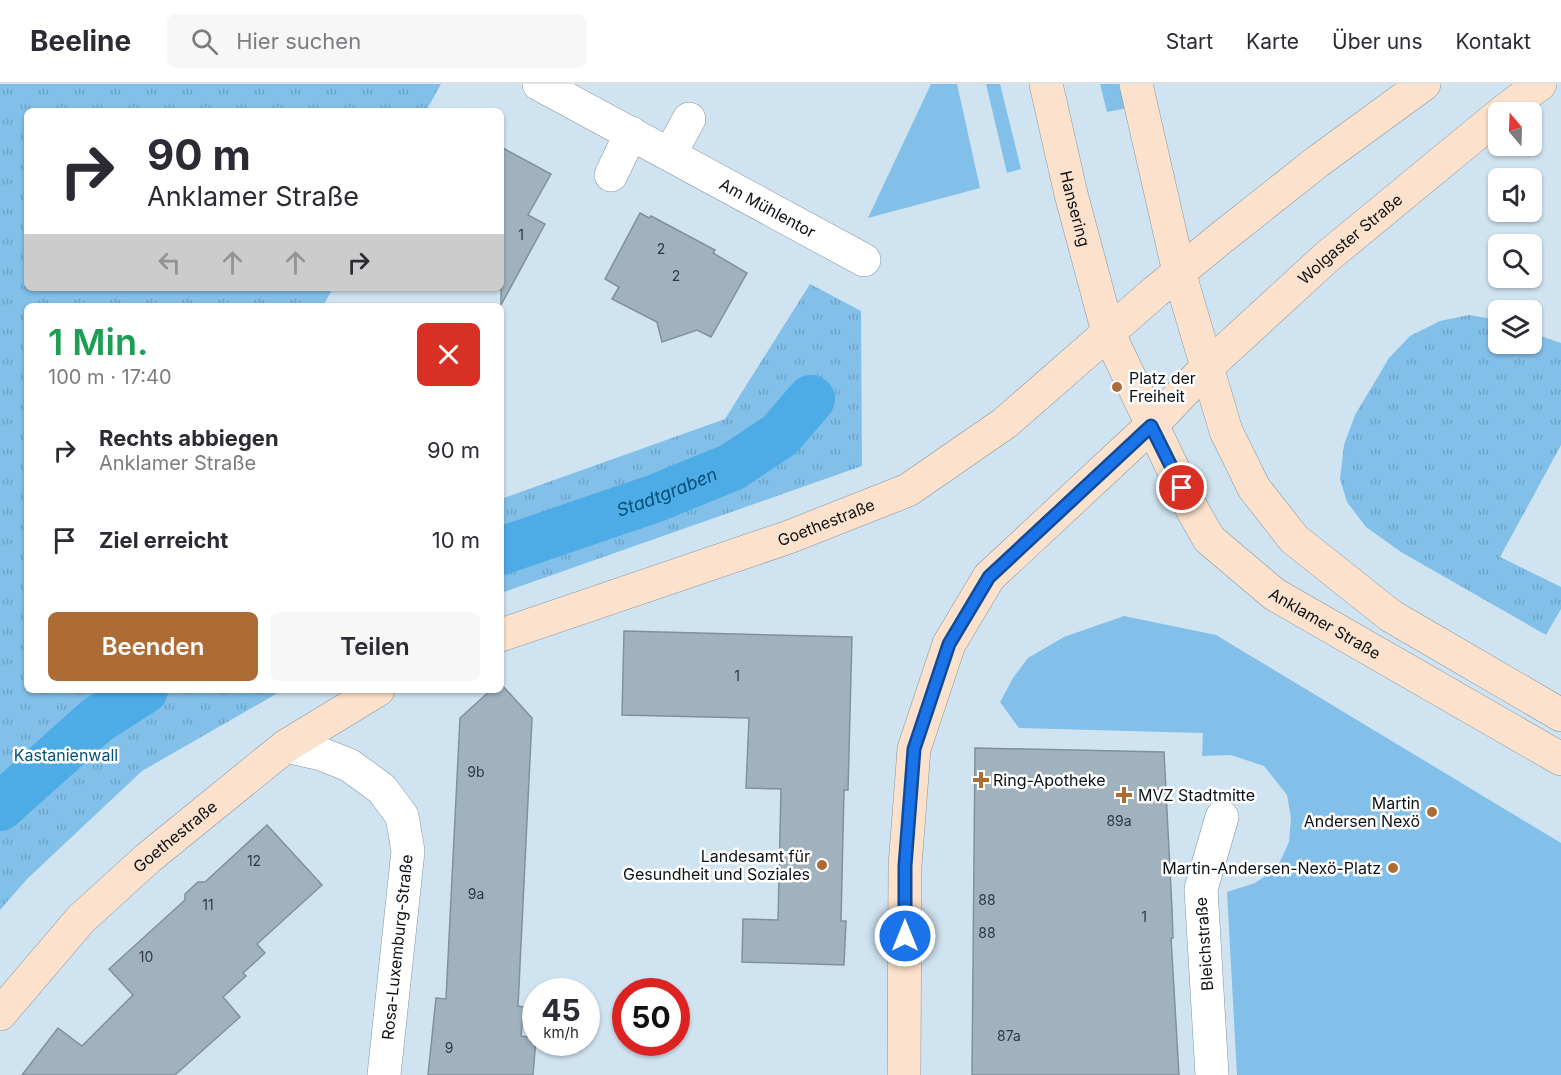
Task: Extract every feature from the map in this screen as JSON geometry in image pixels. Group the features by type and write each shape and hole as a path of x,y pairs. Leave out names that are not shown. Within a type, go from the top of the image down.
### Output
{"main road":[{"name":"Hansering","path":"1046,84 1067,178 1108,332 1151,426"},
{"path":"1137,84 1179,272 1226,431 1254,488 1294,538 1391,616 1561,715"},
{"path":"1179,272 1317,162 1424,84"},
{"path":"1516,102 1540,84"},
{"name":"Wolgaster Straße","path":"904,1075 905,866 914,749 949,644 989,577 1151,426 1207,368 1328,256 1488,124"},
{"name":"Goethestraße","path":"504,634 789,537 908,490 1005,423 1179,272"},
{"name":"Anklamer Straße","path":"1151,426 1209,539 1274,594 1561,759"},
{"name":"Goethestraße","path":"0,1014 81,920 147,858 286,746 373,693"}],"street":[{"name":"Am Mühlentor","path":"541,85 864,260"},
{"path":"670,154 689,119"},
{"path":"611,175 631,133"},
{"name":"Rosa-Luxemburg-Straße","path":"286,746 321,754 349,765 382,789 402,816 408,851 384,1075"},
{"name":"Bleichstraße","path":"1212,1075 1200,889 1222,816"}],"green space":[{"name":"Kastanienwall","path":"0,84 441,84 428,108 24,108 24,291 331,291 325,303 24,303 24,693 278,693 142,771 27,879 0,910"},
{"path":"931,84 957,84 980,188 868,218"},
{"path":"986,84 1000,84 1021,169 1007,173"},
{"path":"1100,84 1121,84 1127,108 1107,112"},
{"path":"810,284 861,311 862,466 504,592 504,498 725,419"},
{"path":"1469,315 1488,318 1488,354 1542,354 1542,336 1561,343 1561,445 1500,557 1561,587 1561,609 1546,635 1401,552 1366,527 1347,502 1340,479 1344,445 1355,415 1389,358 1410,336 1440,321"},
{"name":"Martin-Andersen-Nexö-Platz","path":"1124,616 1216,635 1561,843 1561,1075 1237,1075 1227,892 1255,883 1277,868 1289,842 1291,818 1287,795 1264,766 1231,755 1202,756 1203,733 1019,728 1000,702 1013,678 1028,658 1064,637"}],"building":[{"path":"504,149 551,174 528,215 545,224 501,303 501,291 504,291"},
{"path":"640,213 649,218 651,216 715,250 713,253 747,273 711,337 697,330 662,342 657,322 612,299 619,287 605,279"},
{"path":"624,631 852,637 848,790 844,790 841,921 846,921 844,965 742,962 743,919 778,920 781,789 746,788 749,718 622,715"},
{"path":"504,687 532,718 518,1006 522,1007 522,1056 535,1056 533,1075 428,1075 436,998 446,999 460,718 488,693 504,693"},
{"path":"975,748 1164,752 1179,1075 972,1075"},
{"path":"267,825 322,885 257,944 265,953 243,973 246,976 223,997 240,1017 175,1075 22,1075 58,1028 82,1046 133,995 109,969 185,900 185,894 198,882 205,882"}],"waterway":[{"name":"Stadtgraben","path":"504,550 656,498 732,467 780,435 811,399"},
{"name":"Stadtgraben","path":"0,807 97,720 139,693"}],"place":[{"name":"Platz der Freiheit","path":"1117,387"},
{"name":"Ring-Apotheke","path":"981,780"},
{"name":"MVZ Stadtmitte","path":"1124,795"},
{"name":"Martin Andersen Nexö","path":"1432,812"},
{"name":"Landesamt für Gesundheit und Soziales","path":"822,865"},
{"name":"Martin-Andersen-Nexö-Platz","path":"1393,868"}],"route":[{"path":"905,936 905,866 914,749 949,644 989,577 1151,426 1182,488"}]}
